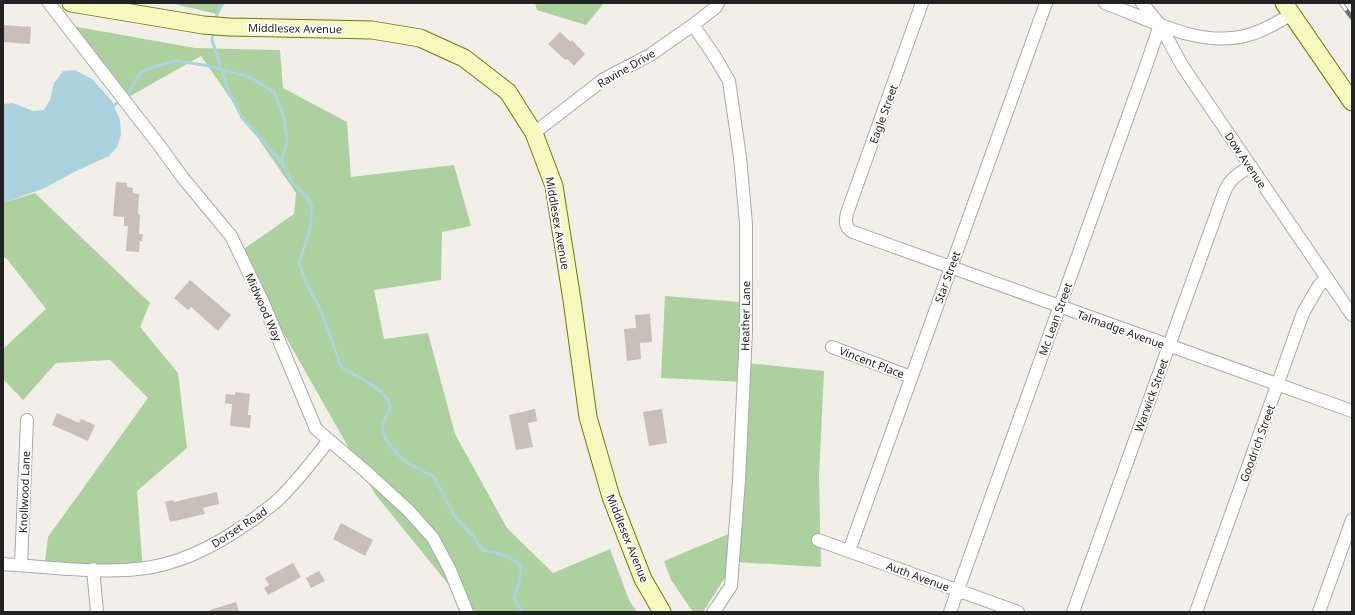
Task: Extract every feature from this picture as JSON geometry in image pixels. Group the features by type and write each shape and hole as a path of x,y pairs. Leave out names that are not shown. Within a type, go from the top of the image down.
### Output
{"street":[{"name":"Midwood Way","path":"50,3 183,178 231,236 262,300 316,429 409,511 433,538 450,570 467,612"},
{"name":"Middlesex Avenue","path":"71,3 203,25 229,27 372,30 420,38 464,58 508,92 534,133 554,186 573,306 588,418 611,497 643,579 662,612"},
{"name":"Ravine Drive","path":"534,133 604,79 650,54 693,25 716,7 718,3"},
{"name":"Eagle Street","path":"846,226 847,213 922,3"},
{"name":"Star Street","path":"849,551 1046,3"},
{"path":"1105,3 1160,25 1203,37 1230,39 1256,33 1288,8 1352,102"},
{"name":"Dow Avenue","path":"1142,3 1160,25 1183,67 1352,315"},
{"name":"Heather Lane","path":"693,25 715,57 729,81 740,157 746,224 746,338 740,480 731,586 713,612"},
{"name":"Mc Lean Street","path":"950,612 1160,25"},
{"name":"Warwick Street","path":"1073,612 1226,188 1233,178 1251,166"},
{"name":"Talmadge Avenue","path":"846,226 854,232 951,268 1352,411"},
{"name":"Goodrich Street","path":"1196,612 1303,313 1318,287 1326,278"},
{"name":"Vincent Place","path":"832,347 911,377"},
{"name":"Knollwood Lane","path":"22,565 27,420"},
{"name":"Dorset Road","path":"3,564 93,569 128,569 152,567 173,561 219,542 279,500 328,441"},
{"path":"1319,612 1352,520"},
{"name":"Auth Avenue","path":"818,540 1018,612"},
{"path":"93,569 97,612"}],"green space":[{"path":"170,3 223,3 217,14"},
{"path":"535,3 604,3 586,25 537,10"},
{"path":"72,26 195,48 280,50 283,88 347,122 351,177 454,165 471,226 442,232 441,280 374,290 384,339 428,333 455,434 507,528 553,573 610,549 629,600 637,612 477,612 466,606 375,494 238,253 294,214 296,193 201,56 125,99"},
{"path":"35,193 150,303 140,327 178,373 187,448 137,491 143,572 44,571 48,537 148,398 110,360 56,363 23,400 3,379 3,349 46,309 7,259 3,257 3,203"},
{"path":"665,296 752,303 747,363 824,371 819,477 821,567 735,562 703,612 693,612 671,580 664,561 738,530 746,382 661,378"}],"water":[{"path":"75,70 92,79 112,101 120,120 121,135 117,147 109,156 72,173 45,188 3,203 3,104 13,103 33,111 44,110 50,100 54,83 63,71"}],"building":[{"path":"3,25 31,27 30,44 3,42"},
{"path":"560,32 571,42 572,40 585,54 574,66 567,59 565,60 548,44"},
{"path":"116,182 127,183 127,187 133,188 133,193 139,194 139,234 143,234 142,241 140,241 139,252 126,251 128,226 124,226 124,217 113,216"},
{"path":"190,280 231,315 218,331 191,307 188,310 174,298"},
{"path":"650,314 652,342 640,343 641,359 627,361 624,329 636,328 635,315"},
{"path":"235,392 250,394 248,415 251,415 250,428 230,426 232,404 225,403 226,394 235,395"},
{"path":"535,409 537,421 528,423 533,447 516,450 509,415"},
{"path":"662,409 667,443 649,446 643,412"},
{"path":"57,413 79,423 81,419 95,425 88,441 52,425"},
{"path":"217,492 219,504 203,508 205,514 170,522 165,502 173,500 174,502"},
{"path":"341,523 373,540 365,556 333,539"},
{"path":"293,563 301,577 268,595 264,588 269,585 265,578"},
{"path":"319,571 325,581 311,588 306,578"},
{"path":"236,602 239,612 210,612 210,610"}],"waterway":[{"path":"215,21 223,3"},
{"path":"214,31 212,40 227,87 242,118 277,157 283,166"},
{"path":"125,97 141,72 176,61 204,65 250,77 274,92 284,117 287,139 282,159 284,168 293,183 306,196 312,207 310,229 299,263 306,283 321,310 341,367 369,383 381,392 388,400 390,409 382,425 383,434 392,448 404,461 434,477 455,517 473,536 483,550 509,558 521,567 519,582 514,598 522,612"},
{"path":"114,105 121,101"}],"railway":[{"path":"1341,3 1352,18"}]}
